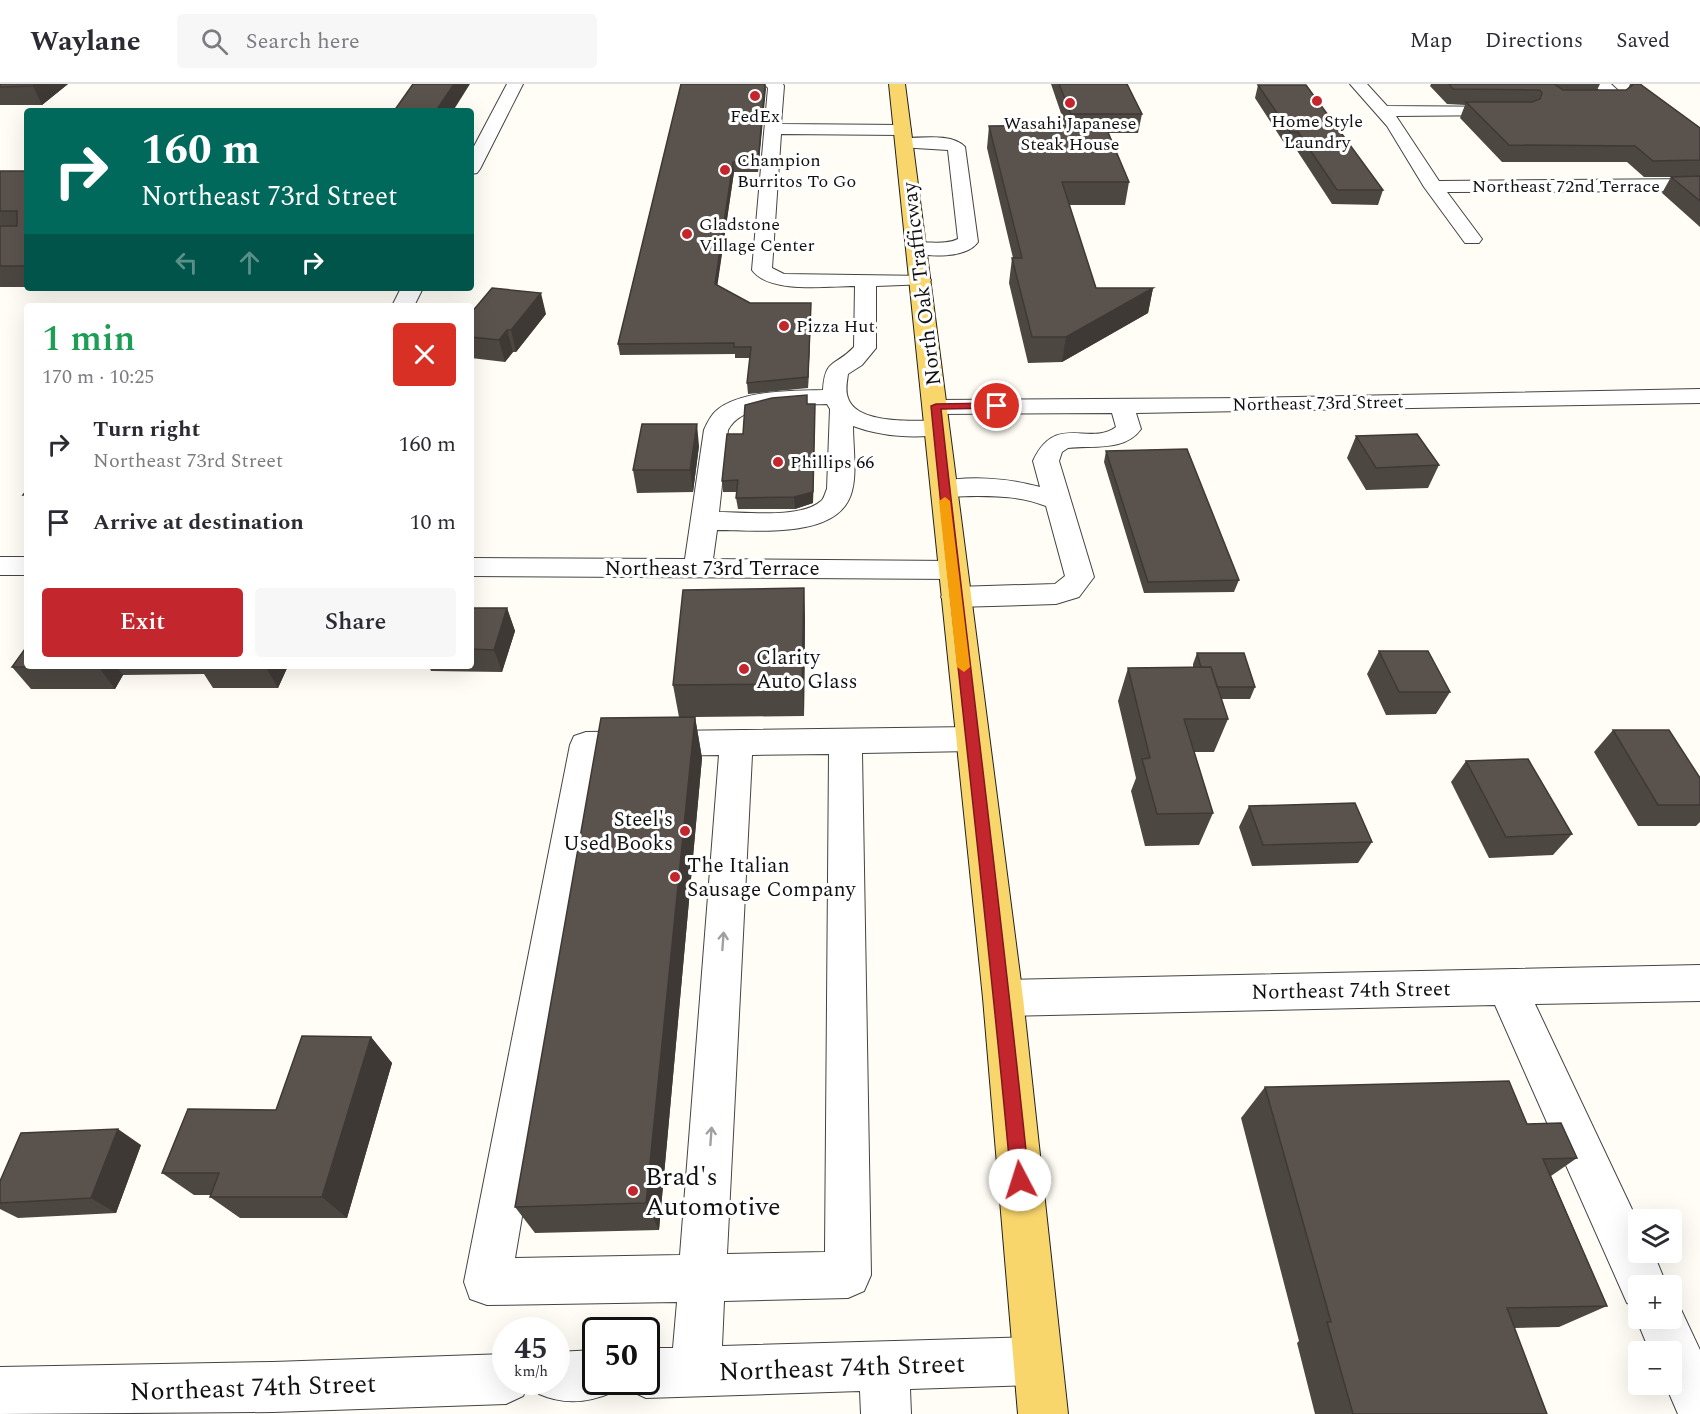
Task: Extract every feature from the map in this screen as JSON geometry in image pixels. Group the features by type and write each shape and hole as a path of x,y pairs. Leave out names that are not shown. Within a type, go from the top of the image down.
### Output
{"main road":[{"name":"North Oak Trafficway","path":"897,84 1003,998 1043,1414"}],"street":[{"path":"474,163 515,84"},
{"path":"772,84 776,86 762,270 769,276 784,280 921,280"},
{"path":"1358,84 1394,124 1433,187 1472,240"},
{"path":"1566,98 1618,98 1601,84"},
{"path":"1382,111 1525,110"},
{"path":"773,129 904,137 956,147 968,242 956,248 917,248"},
{"name":"Northeast 72nd Terrace","path":"1433,187 1700,185"},
{"path":"705,521 788,521 816,516 834,505 840,489 836,371 854,360 865,348 866,280"},
{"name":"Northeast 73rd Street","path":"838,404 864,424 937,417 1122,406 1700,396"},
{"path":"698,568 716,430 724,417 743,406 769,401 838,404"},
{"name":"Northeast 73rd Terrace","path":"474,567 698,568 954,583 1056,594 1075,585 1080,577 1046,461 1052,448 1061,442 1113,438 1126,433 1129,429 1122,406"},
{"path":"944,489 1013,487 1036,492 1058,501"},
{"path":"0,566 24,566"},
{"path":"845,741 848,1275 487,1282 586,745 845,741 972,740"},
{"path":"696,1371 736,743"},
{"name":"Northeast 74th Street","path":"1003,998 1700,983"},
{"path":"1507,987 1639,1275"},
{"path":"1665,1329 1700,1406"},
{"name":"Northeast 74th Street","path":"660,1372 1037,1361"},
{"path":"884,1365 886,1414"},
{"name":"Northeast 74th Street","path":"0,1392 273,1387 492,1379"}],"building":[{"path":"0,84 36,84 0,87"},
{"path":"413,84 454,84 438,108 396,108"},
{"name":"Gladstone Village Center","path":"681,84 765,84 758,162 733,162 715,284 750,303 811,303 808,377 747,383 751,347 734,347 734,343 618,344"},
{"path":"1059,84 1127,84 1142,114 1071,114"},
{"path":"1449,84 1554,84 1563,90 1626,90 1634,84 1640,84 1700,128 1700,160 1653,161 1635,146 1509,145 1466,102 1532,102 1540,99 1542,93 1540,90 1453,89"},
{"path":"1258,85 1306,85 1383,190 1337,190 1298,132 1290,132"},
{"path":"1105,125 1129,182 1062,182 1096,288 1153,288 1066,337 1032,337 1012,258 1022,258 989,126"},
{"path":"0,171 24,171 24,266 0,266 0,226 17,226 17,211 0,211"},
{"path":"1700,176 1700,201 1671,177"},
{"path":"492,288 541,293 511,330 507,330 499,340 474,337 474,309"},
{"name":"Phillips 66","path":"807,395 807,404 815,404 813,492 794,497 736,498 738,480 722,481 727,434 743,434 745,405 772,398"},
{"path":"642,424 697,424 690,470 633,470"},
{"path":"1417,434 1439,465 1376,468 1356,436"},
{"path":"1187,449 1239,580 1148,582 1106,451"},
{"name":"Clarity Auto Glass","path":"804,588 802,684 673,685 683,590"},
{"path":"474,608 507,608 494,650 474,649"},
{"path":"24,650 24,667 12,667"},
{"path":"1379,651 1428,651 1450,692 1399,692"},
{"path":"1197,653 1244,653 1255,687 1217,687 1211,667 1201,667"},
{"path":"1211,667 1228,719 1184,719 1213,813 1157,814 1142,759 1150,758 1128,668"},
{"path":"695,717 646,1203 515,1207 601,718"},
{"path":"1613,730 1669,730 1700,778 1700,805 1658,805"},
{"path":"1528,759 1572,834 1506,837 1466,761"},
{"path":"1355,803 1372,842 1263,845 1249,806"},
{"path":"302,1036 371,1037 322,1197 210,1197 219,1173 162,1173 188,1109 276,1110"},
{"path":"1509,1081 1527,1124 1561,1123 1577,1158 1543,1159 1607,1306 1507,1308 1547,1414 1353,1414 1327,1322 1331,1322 1265,1087"},
{"path":"118,1129 91,1198 0,1203 0,1181 21,1133"}],"slow traffic":[{"path":"945,501 964,667"}],"place":[{"name":"FedEx","path":"755,96"},
{"name":"Home Style Laundry","path":"1317,101"},
{"name":"Wasahi Japanese Steak House","path":"1070,103"},
{"name":"Champion Burritos To Go","path":"725,170"},
{"name":"Gladstone Village Center","path":"687,234"},
{"name":"Pizza Hut","path":"784,326"},
{"name":"Phillips 66","path":"778,462"},
{"name":"Clarity Auto Glass","path":"744,669"},
{"name":"Steel's Used Books","path":"685,831"},
{"name":"The Italian Sausage Company","path":"675,877"},
{"name":"Brad's Automotive","path":"633,1191"}],"route":[{"path":"997,406 936,406 952,570 1003,998 1020,1180"}]}
